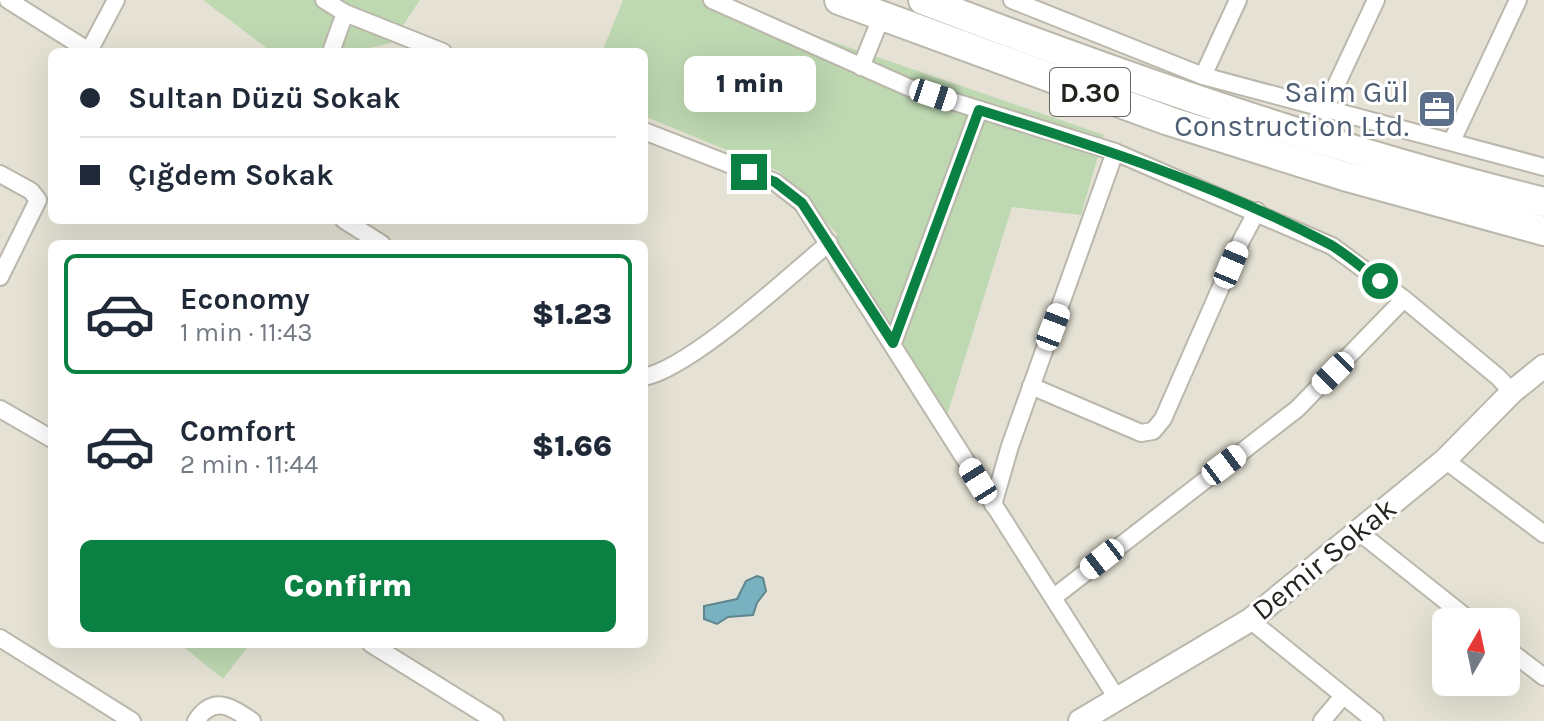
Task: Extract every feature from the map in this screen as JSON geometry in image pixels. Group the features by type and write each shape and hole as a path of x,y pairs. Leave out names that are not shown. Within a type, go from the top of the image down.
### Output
{"highway":[{"name":"D.30","path":"839,0 881,18 1169,121 1344,176 1544,231"},
{"name":"D.30","path":"923,0 1080,58 1304,134 1544,202"}],"street":[{"path":"8,0 84,48"},
{"path":"91,48 116,0"},
{"path":"324,0 345,13 433,48"},
{"path":"712,0 910,88 1115,152 1332,246 1404,299 1512,392"},
{"path":"1012,0 1203,76 1324,111 1452,141 1544,167"},
{"path":"1203,76 1238,0"},
{"path":"1324,111 1376,0"},
{"path":"1452,141 1518,0"},
{"path":"332,48 345,13"},
{"path":"861,67 881,18"},
{"path":"893,343 979,110"},
{"path":"648,133 775,182 802,203 1118,700"},
{"path":"993,505 1031,386 1115,152"},
{"path":"0,174 31,191 38,200 0,277"},
{"path":"1031,386 1141,433 1153,431 1163,419 1257,211"},
{"path":"350,224 376,240"},
{"path":"648,376 704,344 829,243"},
{"path":"1054,597 1297,409 1388,319 1404,299"},
{"name":"Demir Sokak","path":"1080,721 1250,620 1445,460 1512,392 1544,366"},
{"path":"0,409 48,437"},
{"path":"1445,460 1544,534"},
{"path":"1359,532 1454,608"},
{"path":"1250,620 1375,721"},
{"path":"0,638 132,721"},
{"path":"377,648 495,721"},
{"path":"1520,659 1544,677"},
{"path":"1322,721 1343,696"},
{"path":"196,721 211,705 221,704 232,707 252,721"}],"green space":[{"path":"203,0 420,0 391,43 369,48 267,48"},
{"path":"623,0 712,0 1104,135 1081,215 1012,207 943,428 829,267 837,234 780,172 648,118 648,48 604,48"},
{"path":"185,648 247,648 223,679"}],"water":[{"path":"757,576 763,578 766,591 753,615 728,617 717,624 704,619 704,606 737,599 746,581"}],"place":[{"name":"Saim Gül Construction Ltd.","path":"1437,109"}],"route":[{"path":"749,172 775,182 802,203 893,343 979,110 1115,152 1237,202 1332,246 1380,281"}]}
